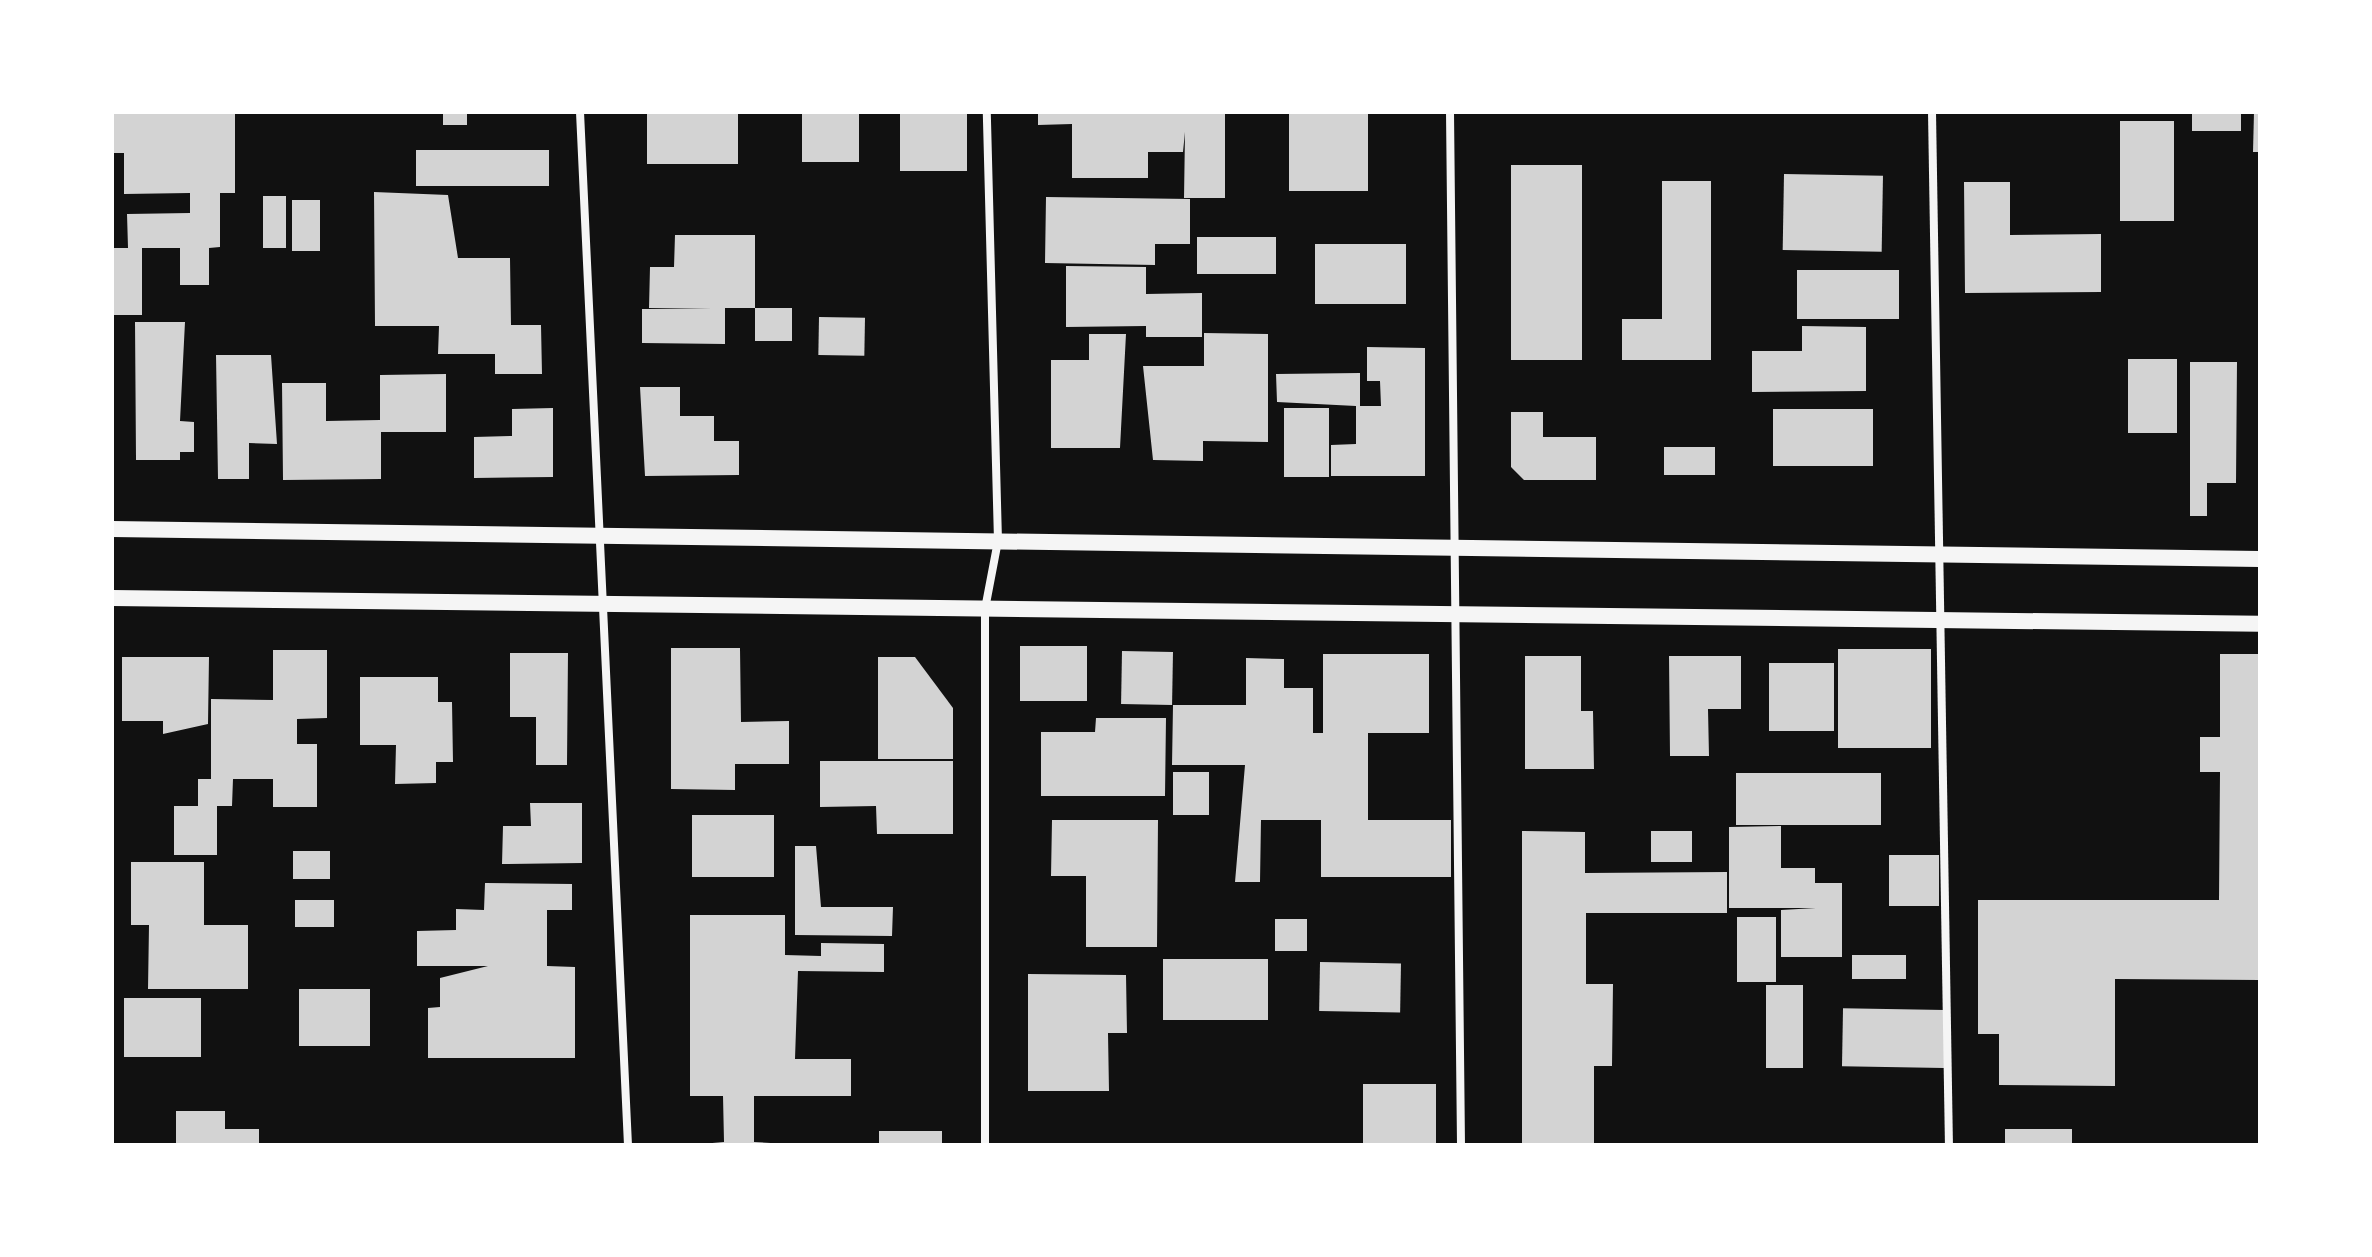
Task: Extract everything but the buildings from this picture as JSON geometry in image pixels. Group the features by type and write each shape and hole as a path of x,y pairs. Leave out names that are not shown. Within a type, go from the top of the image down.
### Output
{"main road":[{"path":"112,529 2260,559"},
{"path":"112,598 2260,624"}],"street":[{"path":"580,112 596,535 628,1145"},
{"path":"985,1145 985,609 998,541 987,112"},
{"path":"1450,112 1460,615 1461,1145"},
{"path":"1932,112 1949,1145"}]}
